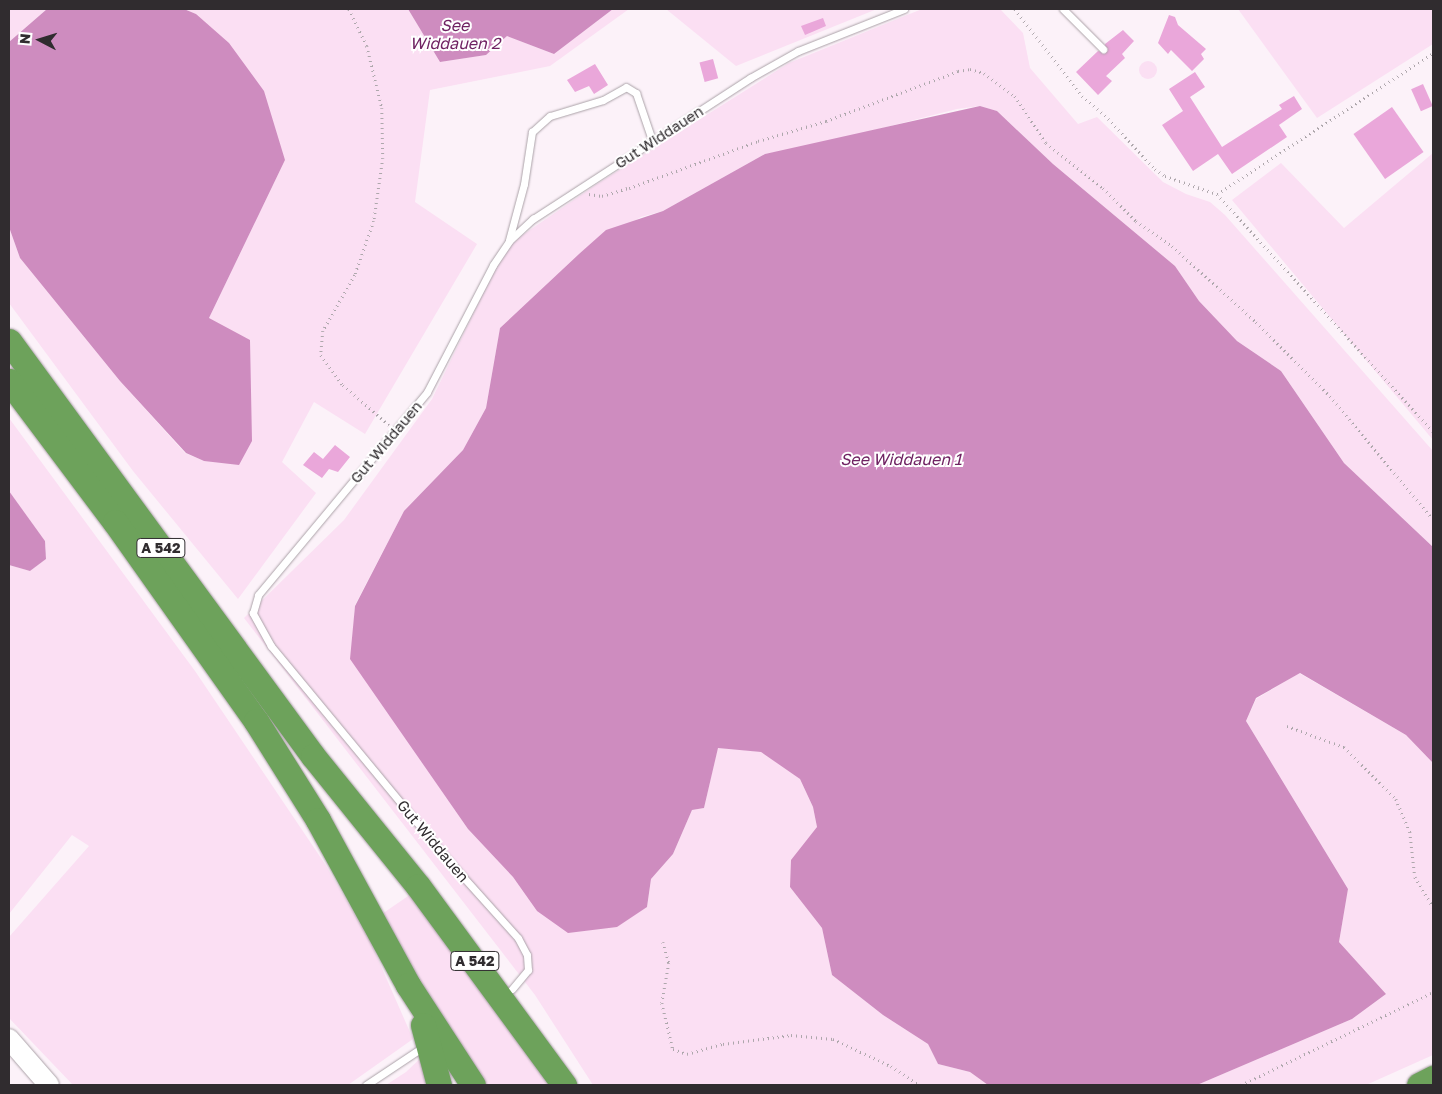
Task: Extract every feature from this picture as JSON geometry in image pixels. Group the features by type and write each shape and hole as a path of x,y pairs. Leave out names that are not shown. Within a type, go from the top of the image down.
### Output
{"highway":[{"name":"A 542","path":"9,341 313,756 418,886 529,1037 558,1085"},
{"name":"A 542","path":"9,381 115,522 256,721 318,820 408,985 473,1085"},
{"path":"408,985 430,1045 439,1085"},
{"path":"529,1037 564,1085"},
{"path":"1419,1085 1433,1078"}],"main road":[{"path":"9,1039 49,1085"}],"lane":[{"name":"Gut Widdauen","path":"512,988 528,970 527,955 518,938 448,860 271,646 253,613 258,595 396,431 439,373 493,265 509,240 533,219 577,193 652,140 750,78 798,51 904,9"},
{"path":"1063,9 1103,49"},
{"path":"509,240 524,184 532,132 550,116 603,100 626,87 636,93 652,140"},
{"path":"366,1085 423,1047"}],"path":[{"path":"349,9 367,46 382,108 383,158 374,222 355,275 323,331 321,354 343,385 396,431"},
{"path":"1015,9 1082,96 1106,115 1155,169 1165,176 1217,194 1433,431"},
{"path":"1217,194 1433,53"},
{"path":"577,193 602,196 758,141 826,121 958,70 970,69 984,73 1015,96 1046,144 1103,188 1136,220 1172,246 1256,322 1330,396 1433,519"},
{"path":"1287,726 1344,747 1396,799 1410,832 1415,877 1433,907"},
{"path":"663,942 669,963 662,1002 673,1050 687,1054 724,1044 791,1035 833,1039 891,1066 919,1085"},
{"path":"1241,1085 1433,992"}],"shaded area":[{"path":"9,9 47,9 9,42"},
{"path":"184,9 408,9 440,62 486,55 507,36 554,54 613,9 629,9 550,66 430,90 415,202 477,244 365,434 314,402 282,462 316,493 238,599 133,471 9,303 9,227 20,258 120,381 185,453 204,461 209,318 285,160 196,14"},
{"path":"666,9 877,9 736,66"},
{"path":"922,9 1000,9 1023,33 1030,68 1078,124 1097,117 1163,182 1186,194 1210,202 1225,215 1433,451 1433,547 1344,463 1281,371 1237,341 1199,301 1175,266 1053,164 997,111 980,106 957,109 808,147 765,154 663,211 641,217 579,254 500,328 486,408 463,450 404,511 355,605 351,659 468,829 513,877 537,911 647,907 651,879 673,854 692,810 704,808 718,747 761,752 786,768 800,779 813,807 817,827 790,887 822,928 832,975 883,1015 928,1044 938,1064 970,1072 988,1085 593,1085 535,995 244,618 344,520 432,399 497,265 511,243 597,184 789,63"},
{"path":"1238,9 1433,9 1433,44 1317,118"},
{"path":"1148,61 1154,64 1157,70 1154,76 1148,79 1142,76 1139,70 1142,64"},
{"path":"1433,153 1433,440 1232,200 1281,163 1344,228"},
{"path":"9,418 195,671 325,864 370,941 413,1039 348,1085 73,1085 9,1018 9,937 89,846 72,835 9,914 9,565 30,571 46,559 45,541 9,491"},
{"path":"1299,673 1406,735 1433,763 1433,1055 1366,1085 1197,1085 1352,1019 1386,994 1339,942 1348,889 1246,721 1256,699"},
{"path":"414,892 550,1085 480,1085 379,916"},
{"path":"426,1053 433,1085 386,1085 406,1072"}],"water":[{"path":"47,9 184,9 196,14 229,43 264,91 285,160 209,318 250,340 252,441 239,465 204,461 186,453 120,381 20,258 9,227 9,42"},
{"name":"See Widdauen 2","path":"408,9 613,9 554,54 507,36 486,55 440,62"},
{"name":"See Widdauen 1","path":"980,106 997,111 1053,164 1175,266 1199,301 1237,341 1281,371 1344,463 1433,547 1433,763 1406,735 1300,673 1256,698 1246,721 1348,889 1339,942 1386,994 1352,1019 1197,1085 988,1085 970,1072 938,1064 928,1044 883,1015 832,975 822,928 790,887 791,860 817,827 813,807 800,779 761,752 718,748 704,808 692,810 673,854 651,879 647,907 617,927 568,933 537,911 513,877 468,829 350,659 355,606 404,511 463,450 486,408 500,328 606,230 663,211 765,154"},
{"path":"9,491 45,541 46,559 30,571 9,565"}],"building":[{"path":"1169,15 1175,17 1178,25 1206,49 1201,54 1204,59 1192,71 1171,50 1168,54 1158,43"},
{"path":"823,18 826,26 805,35 801,26"},
{"path":"1123,30 1134,41 1122,54 1125,58 1106,76 1112,81 1098,95 1076,72 1098,51 1106,53 1105,44"},
{"path":"713,59 718,78 705,82 699,63"},
{"path":"595,64 608,85 594,94 589,86 575,92 567,80"},
{"path":"1195,72 1205,87 1190,97 1222,147 1282,109 1279,105 1294,96 1302,109 1279,125 1287,137 1232,174 1218,154 1193,171 1162,125 1183,111 1169,89"},
{"path":"1423,84 1433,106 1421,111 1411,89"},
{"path":"1392,107 1424,152 1385,179 1353,134"},
{"path":"335,445 350,457 338,472 329,469 322,478 303,465 314,452 323,459"}]}
